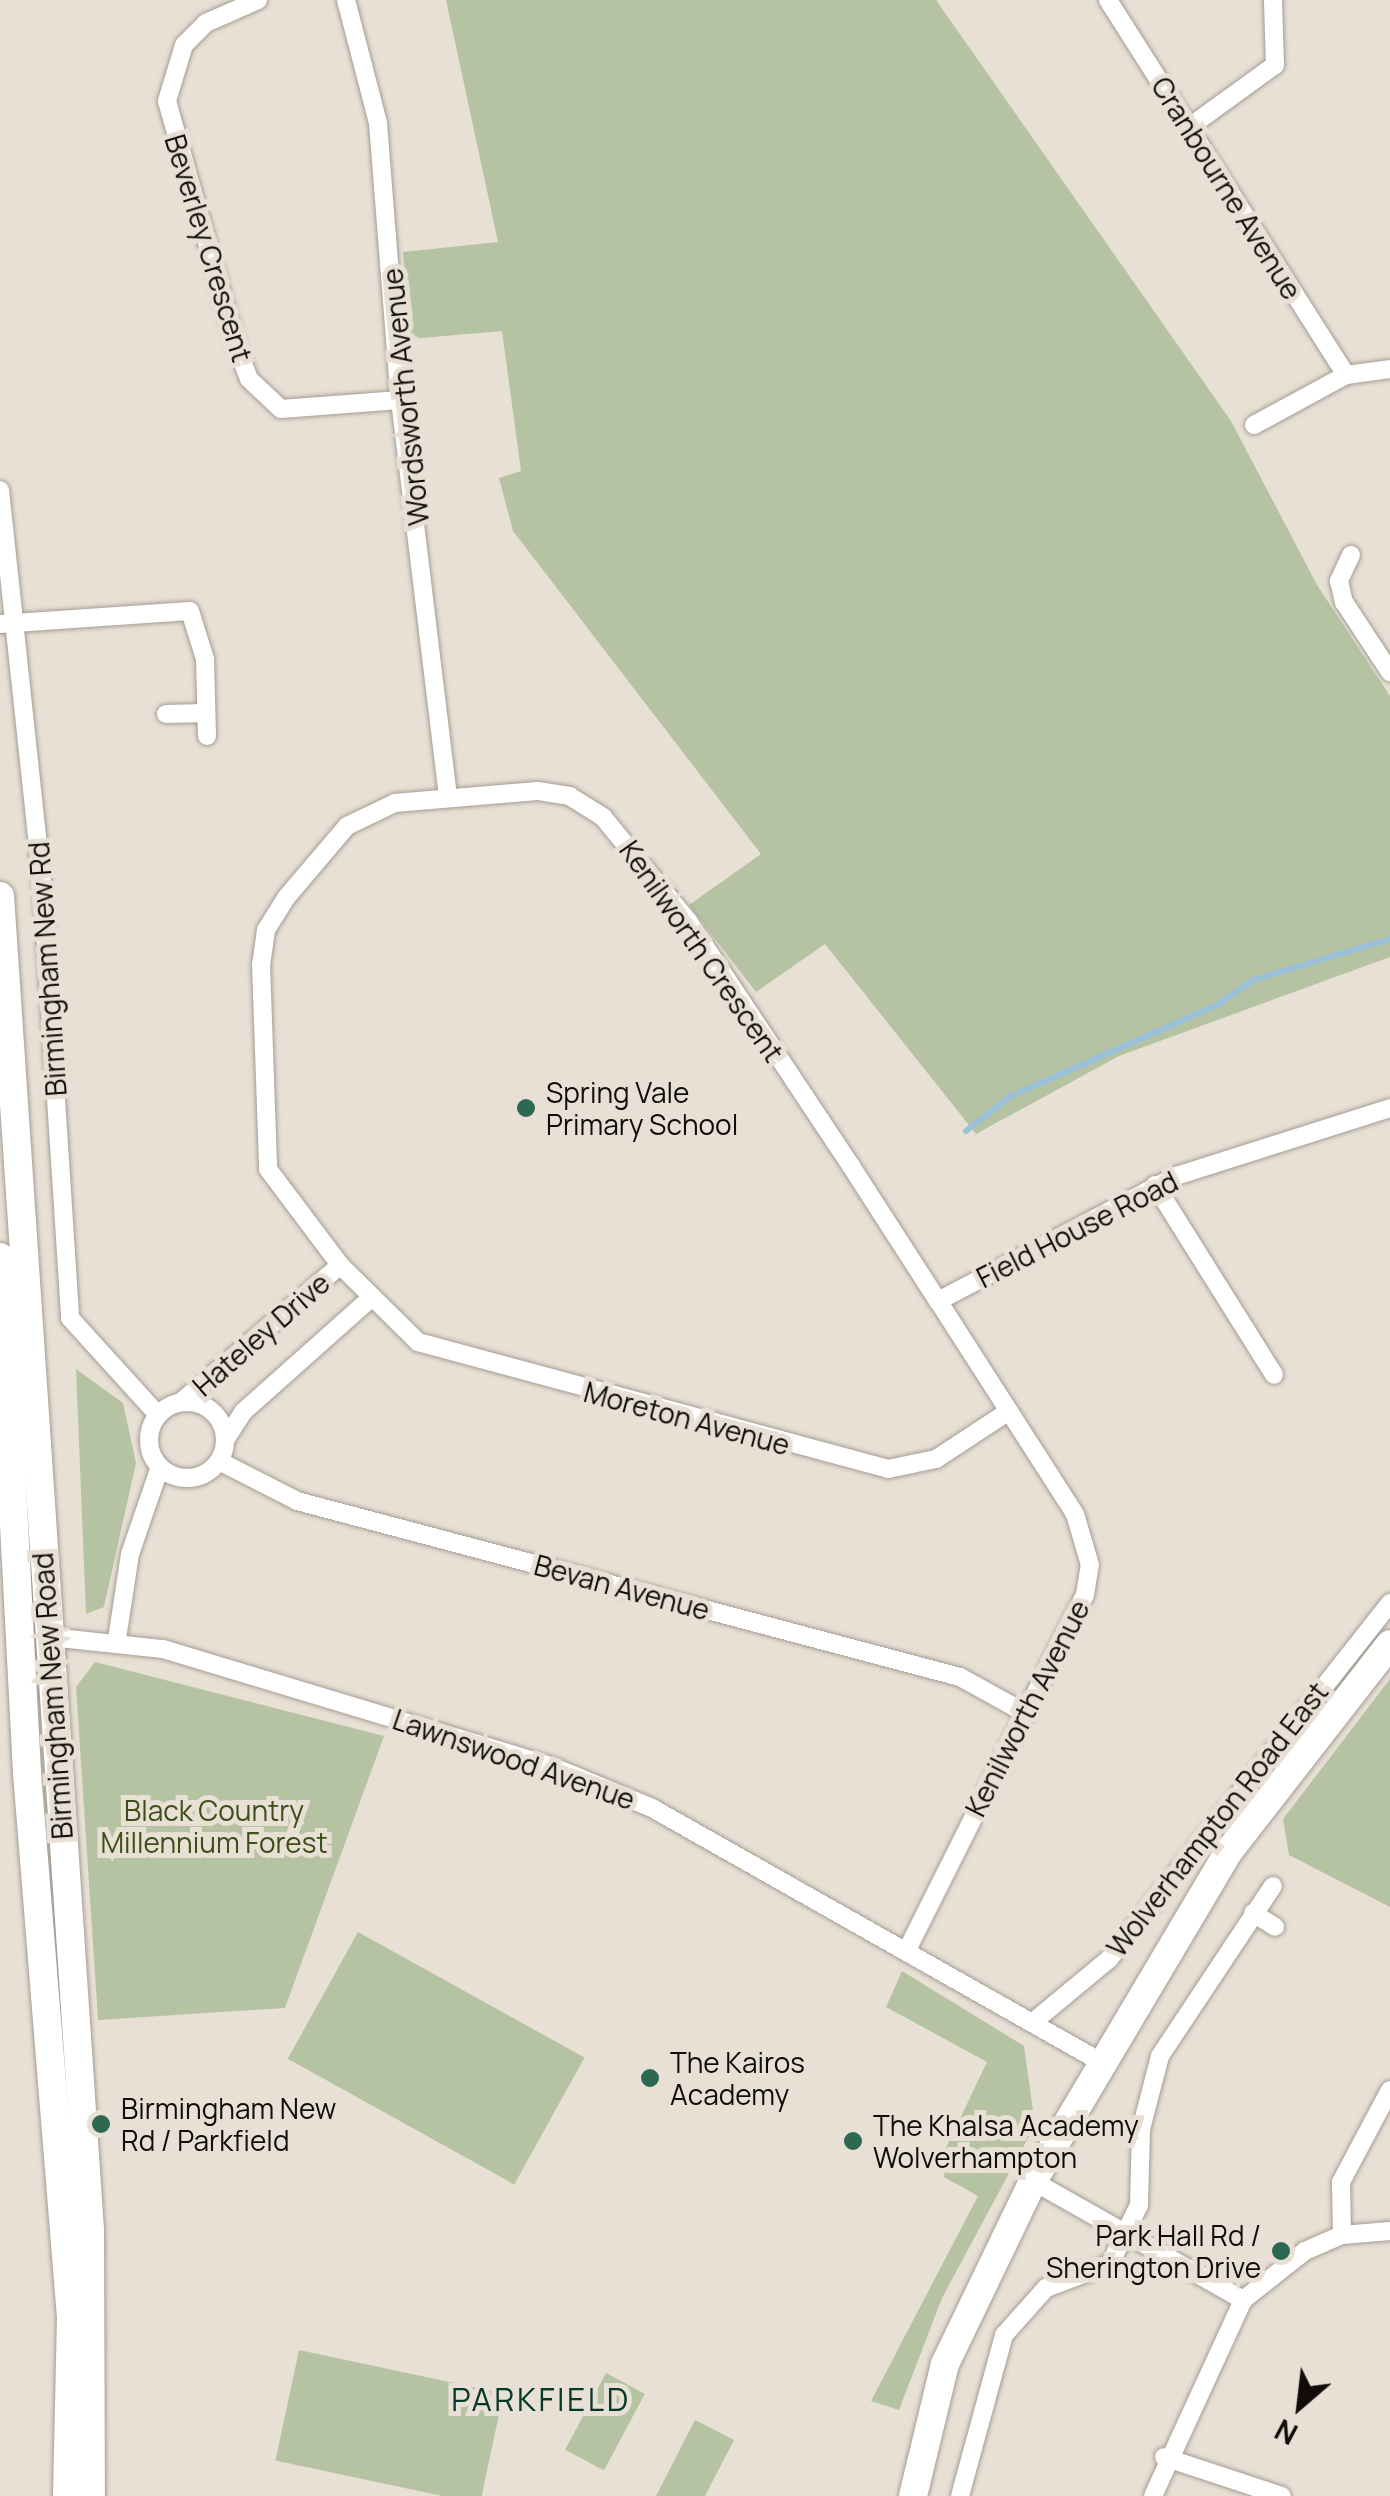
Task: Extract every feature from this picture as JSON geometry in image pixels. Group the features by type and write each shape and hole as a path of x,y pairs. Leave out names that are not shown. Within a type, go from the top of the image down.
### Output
{"main road":[{"name":"Birmingham New Road","path":"0,896 97,2374 91,2496"},
{"name":"Birmingham New Road","path":"0,1257 10,1643 70,2298 67,2496"},
{"path":"10,1643 50,1637"},
{"name":"Wolverhampton Road East","path":"913,2496 945,2364 1033,2181 1249,1821 1390,1644"}],"street":[{"name":"Beverley Crescent","path":"258,0 206,23 184,45 167,102 236,345 249,379 281,409 400,400"},
{"name":"Wordsworth Avenue","path":"346,0 378,123 400,400 448,798"},
{"name":"Cranbourne Avenue","path":"1108,0 1346,375"},
{"path":"1188,128 1275,64 1272,0"},
{"path":"1254,425 1346,375 1390,369"},
{"name":"Birmingham New Rd","path":"0,490 70,1318 158,1415"},
{"path":"1350,555 1339,580 1344,602 1390,672"},
{"path":"10,624 190,611 199,616 207,736"},
{"path":"166,714 206,713"},
{"name":"Kenilworth Crescent","path":"371,1298 340,1264 268,1169 266,930 359,817 448,798 553,792 604,817 688,921 1009,1411"},
{"name":"Field House Road","path":"938,1301 1155,1185 1390,1108"},
{"path":"1155,1185 1274,1375"},
{"name":"Hateley Drive","path":"181,1402 340,1264"},
{"name":"Hateley Drive","path":"225,1440 242,1412 371,1298"},
{"name":"Moreton Avenue","path":"371,1298 418,1342 447,1355 869,1466 926,1464 1009,1411"},
{"path":"118,1639 130,1554 160,1468 148,1443 158,1415 181,1402 212,1411 225,1440 219,1461 189,1478 160,1468"},
{"name":"Kenilworth Avenue","path":"906,1952 1085,1595 1090,1565 1075,1514 1009,1411"},
{"name":"Bevan Avenue","path":"219,1461 298,1501 960,1676 1025,1714"},
{"name":"Wolverhampton Road East","path":"1032,2023 1108,1959 1390,1602"},
{"name":"Lawnswood Avenue","path":"50,1637 118,1639 556,1768 652,1808 1102,2062"},
{"path":"960,2496 1004,2335 1046,2288 1102,2270 1126,2233 1139,2205 1141,2128 1160,2056 1273,1886"},
{"path":"1252,1913 1274,1928"},
{"path":"1342,2235 1348,2160 1390,2090"},
{"path":"1033,2181 1242,2300"},
{"path":"1153,2496 1164,2457 1242,2300 1281,2265 1342,2235 1390,2231"},
{"path":"1164,2457 1282,2496"}],"green space":[{"path":"446,0 936,0 1231,421 1317,585 1390,696 1390,957 1119,1056 976,1134 825,944 756,992 689,905 761,854 513,531 499,478 521,471 502,331 410,339 403,252 498,242"},
{"path":"76,1369 123,1403 136,1463 104,1607 86,1614"},
{"name":"Black Country Millennium Forest","path":"95,1662 384,1736 285,2008 98,2020 76,1687"},
{"path":"1390,1679 1390,1907 1289,1855 1283,1819"},
{"path":"358,1932 585,2058 514,2184 288,2059"},
{"path":"902,1971 1024,2046 1035,2125 942,2298 899,2410 871,2401 978,2196 944,2177 946,2148 987,2062 886,2007"},
{"path":"299,2350 503,2393 482,2496 442,2496 276,2461"},
{"path":"606,2373 645,2394 604,2470 565,2450"},
{"path":"695,2420 734,2440 705,2496 656,2496"}],"waterway":[{"path":"966,1131 1009,1097 1219,1004 1253,980 1390,939"}],"place":[{"name":"Spring Vale Primary School","path":"526,1108"},
{"name":"The Kairos Academy","path":"650,2078"},
{"name":"Birmingham New Rd / Parkfield","path":"101,2124"},
{"name":"The Khalsa Academy Wolverhampton","path":"853,2141"},
{"name":"Park Hall Rd / Sherington Drive","path":"1281,2251"}],"district":[{"name":"PARKFIELD","path":"541,2399"}]}
